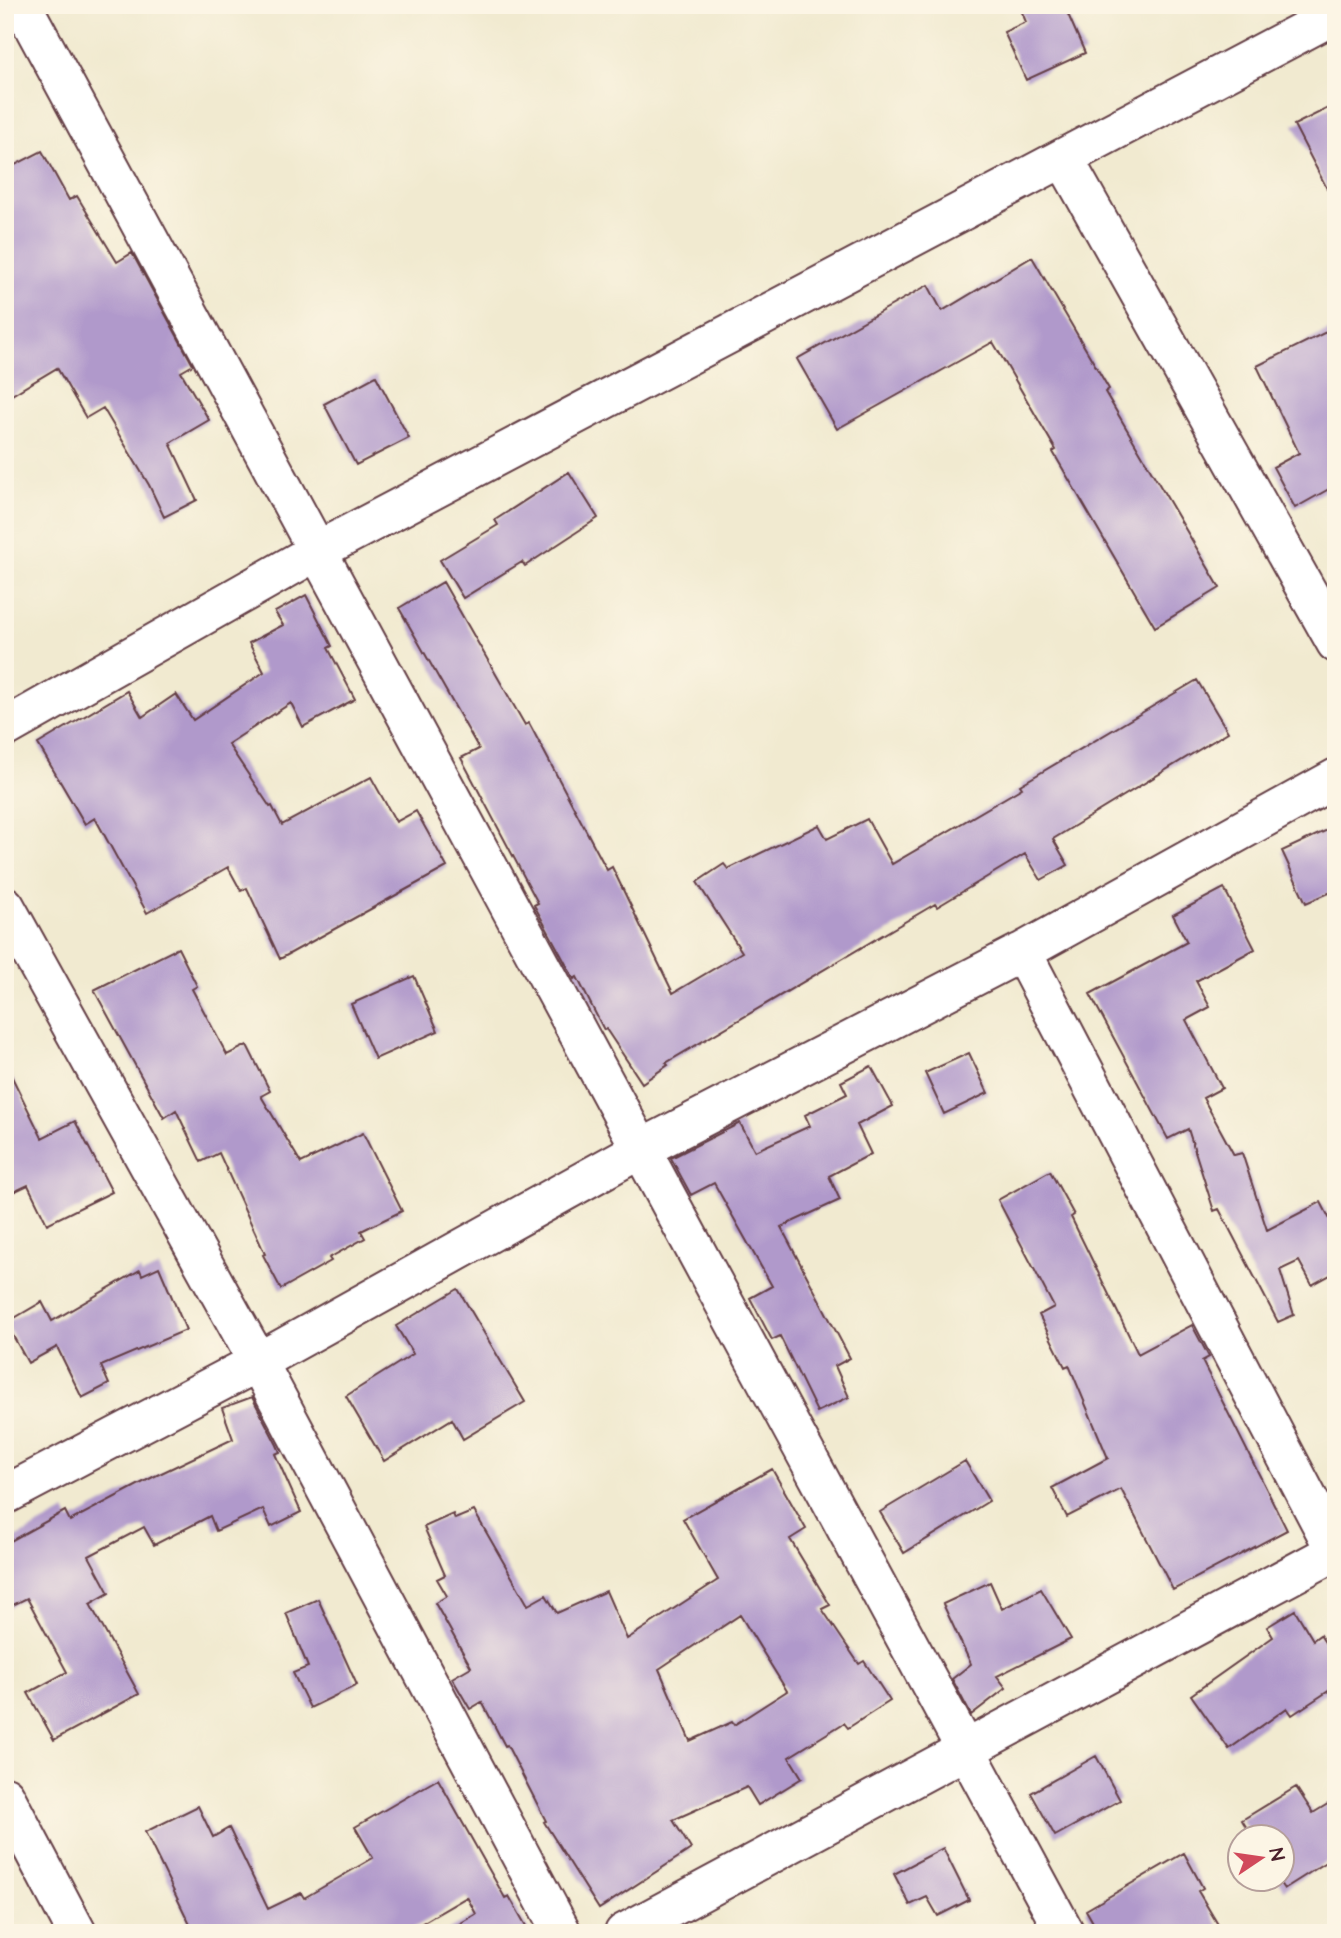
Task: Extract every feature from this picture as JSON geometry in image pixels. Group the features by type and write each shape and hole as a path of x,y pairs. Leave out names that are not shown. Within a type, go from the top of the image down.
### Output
{"street":[{"path":"23,5 319,550 639,1150 1065,1933"},
{"path":"5,729 319,550 1336,14"},
{"path":"1064,159 1336,643"},
{"path":"5,1495 258,1362 639,1150 1022,951 1336,778"},
{"path":"5,906 258,1362 562,1933"},
{"path":"624,1933 1336,1552 1022,951"},
{"path":"5,1796 77,1933"}],"building":[{"path":"1019,5 1064,5 1085,53 1026,80 1004,32 1026,22"},
{"path":"1336,104 1336,206 1294,125"},
{"path":"42,151 69,200 77,196 117,262 132,253 193,365 181,372 209,420 170,443 197,500 164,517 149,485 103,408 86,418 57,368 5,399 5,170"},
{"path":"1032,257 1109,389 1105,392 1220,588 1155,627 1053,452 1056,450 993,342 837,429 797,359 928,285 942,311"},
{"path":"1336,327 1336,485 1295,508 1273,467 1299,453 1257,366"},
{"path":"376,376 409,438 356,465 324,404"},
{"path":"569,472 598,518 525,566 522,562 463,598 440,560 498,525 495,520"},
{"path":"443,582 525,725 529,723 607,870 612,867 673,993 742,952 697,882 724,864 728,869 819,825 827,839 867,819 892,864 1197,680 1228,732 1053,839 1068,865 1041,880 1025,854 666,1063 668,1065 642,1083 606,1029 604,1030 577,977 574,979 534,905 538,903 461,758 479,749 399,608"},
{"path":"306,595 332,646 328,648 355,699 303,727 291,703 228,744 270,807 272,806 282,825 371,777 396,822 416,811 447,867 280,959 247,888 241,891 228,867 147,913 95,818 85,824 38,744 127,691 142,717 176,694 193,720 264,672 249,643 283,625 275,612"},
{"path":"1336,826 1336,890 1306,903 1282,851"},
{"path":"1224,888 1255,949 1196,981 1210,1007 1186,1020 1222,1088 1203,1098 1234,1155 1242,1153 1267,1230 1321,1202 1336,1231 1336,1272 1312,1285 1299,1261 1280,1270 1294,1315 1278,1322 1219,1209 1214,1211 1188,1129 1168,1139 1090,994 1187,942 1173,915"},
{"path":"178,948 197,986 192,989 227,1055 247,1045 270,1091 261,1096 301,1163 363,1133 402,1211 361,1231 365,1238 281,1289 263,1255 265,1254 219,1153 201,1162 176,1110 164,1118 94,990"},
{"path":"414,976 438,1031 375,1059 351,1004"},
{"path":"969,1053 988,1093 944,1114 925,1073"},
{"path":"5,1063 42,1138 75,1121 112,1192 47,1224 28,1185 5,1196"},
{"path":"871,1066 893,1106 857,1125 871,1154 829,1176 840,1200 781,1227 850,1358 835,1366 849,1397 817,1412 780,1336 772,1340 750,1298 772,1286 714,1183 691,1195 671,1158 740,1123 755,1151 810,1126 805,1115 847,1094 841,1082"},
{"path":"1050,1171 1074,1215 1071,1217 1138,1354 1192,1325 1209,1357 1202,1361 1287,1530 1173,1590 1121,1489 1067,1517 1052,1488 1108,1458 1069,1365 1065,1367 1039,1315 1054,1307 998,1200"},
{"path":"159,1267 186,1330 101,1366 109,1384 82,1398 57,1347 28,1363 6,1323 42,1302 52,1321 140,1270 142,1275"},
{"path":"458,1289 525,1402 463,1439 452,1419 384,1461 346,1396 413,1354 396,1326"},
{"path":"252,1397 280,1452 275,1454 301,1512 271,1527 263,1509 216,1531 210,1516 154,1545 144,1527 89,1556 109,1593 90,1604 139,1694 54,1740 28,1693 67,1672 27,1598 5,1609 5,1544 65,1511 70,1521 233,1439 222,1408"},
{"path":"965,1461 989,1501 904,1553 880,1512"},
{"path":"772,1469 806,1529 790,1539 830,1605 822,1609 859,1664 864,1661 890,1701 848,1728 844,1723 789,1757 802,1778 758,1805 747,1787 673,1820 691,1849 599,1909 544,1822 546,1821 507,1745 505,1746 482,1702 470,1709 452,1678 471,1667 435,1603 447,1596 437,1579 445,1575 424,1527 453,1514 455,1519 474,1511 528,1605 546,1595 557,1613 606,1591 627,1639 718,1580 683,1519","holes":["740,1615 787,1691 734,1725 732,1722 690,1741 659,1669"]},
{"path":"990,1582 1002,1609 1041,1589 1071,1639 997,1676 1006,1688 971,1715 952,1679 971,1664 943,1604"},
{"path":"318,1599 357,1685 310,1708 293,1673 308,1667 286,1613"},
{"path":"1295,1610 1313,1640 1320,1635 1336,1659 1336,1686 1292,1715 1287,1708 1229,1749 1191,1695 1273,1637 1267,1627"},
{"path":"1096,1756 1120,1800 1055,1836 1031,1793"},
{"path":"438,1779 505,1898 509,1896 530,1933 444,1933 476,1914 467,1897 405,1933 194,1933 145,1832 198,1806 213,1837 229,1828 268,1909 301,1893 304,1898 373,1858 355,1827"},
{"path":"1296,1787 1313,1813 1336,1799 1336,1856 1296,1881 1296,1822 1242,1820"},
{"path":"943,1848 969,1900 938,1916 927,1897 910,1905 894,1874"},
{"path":"1184,1853 1203,1888 1198,1891 1223,1933 1099,1933 1086,1910"}]}
